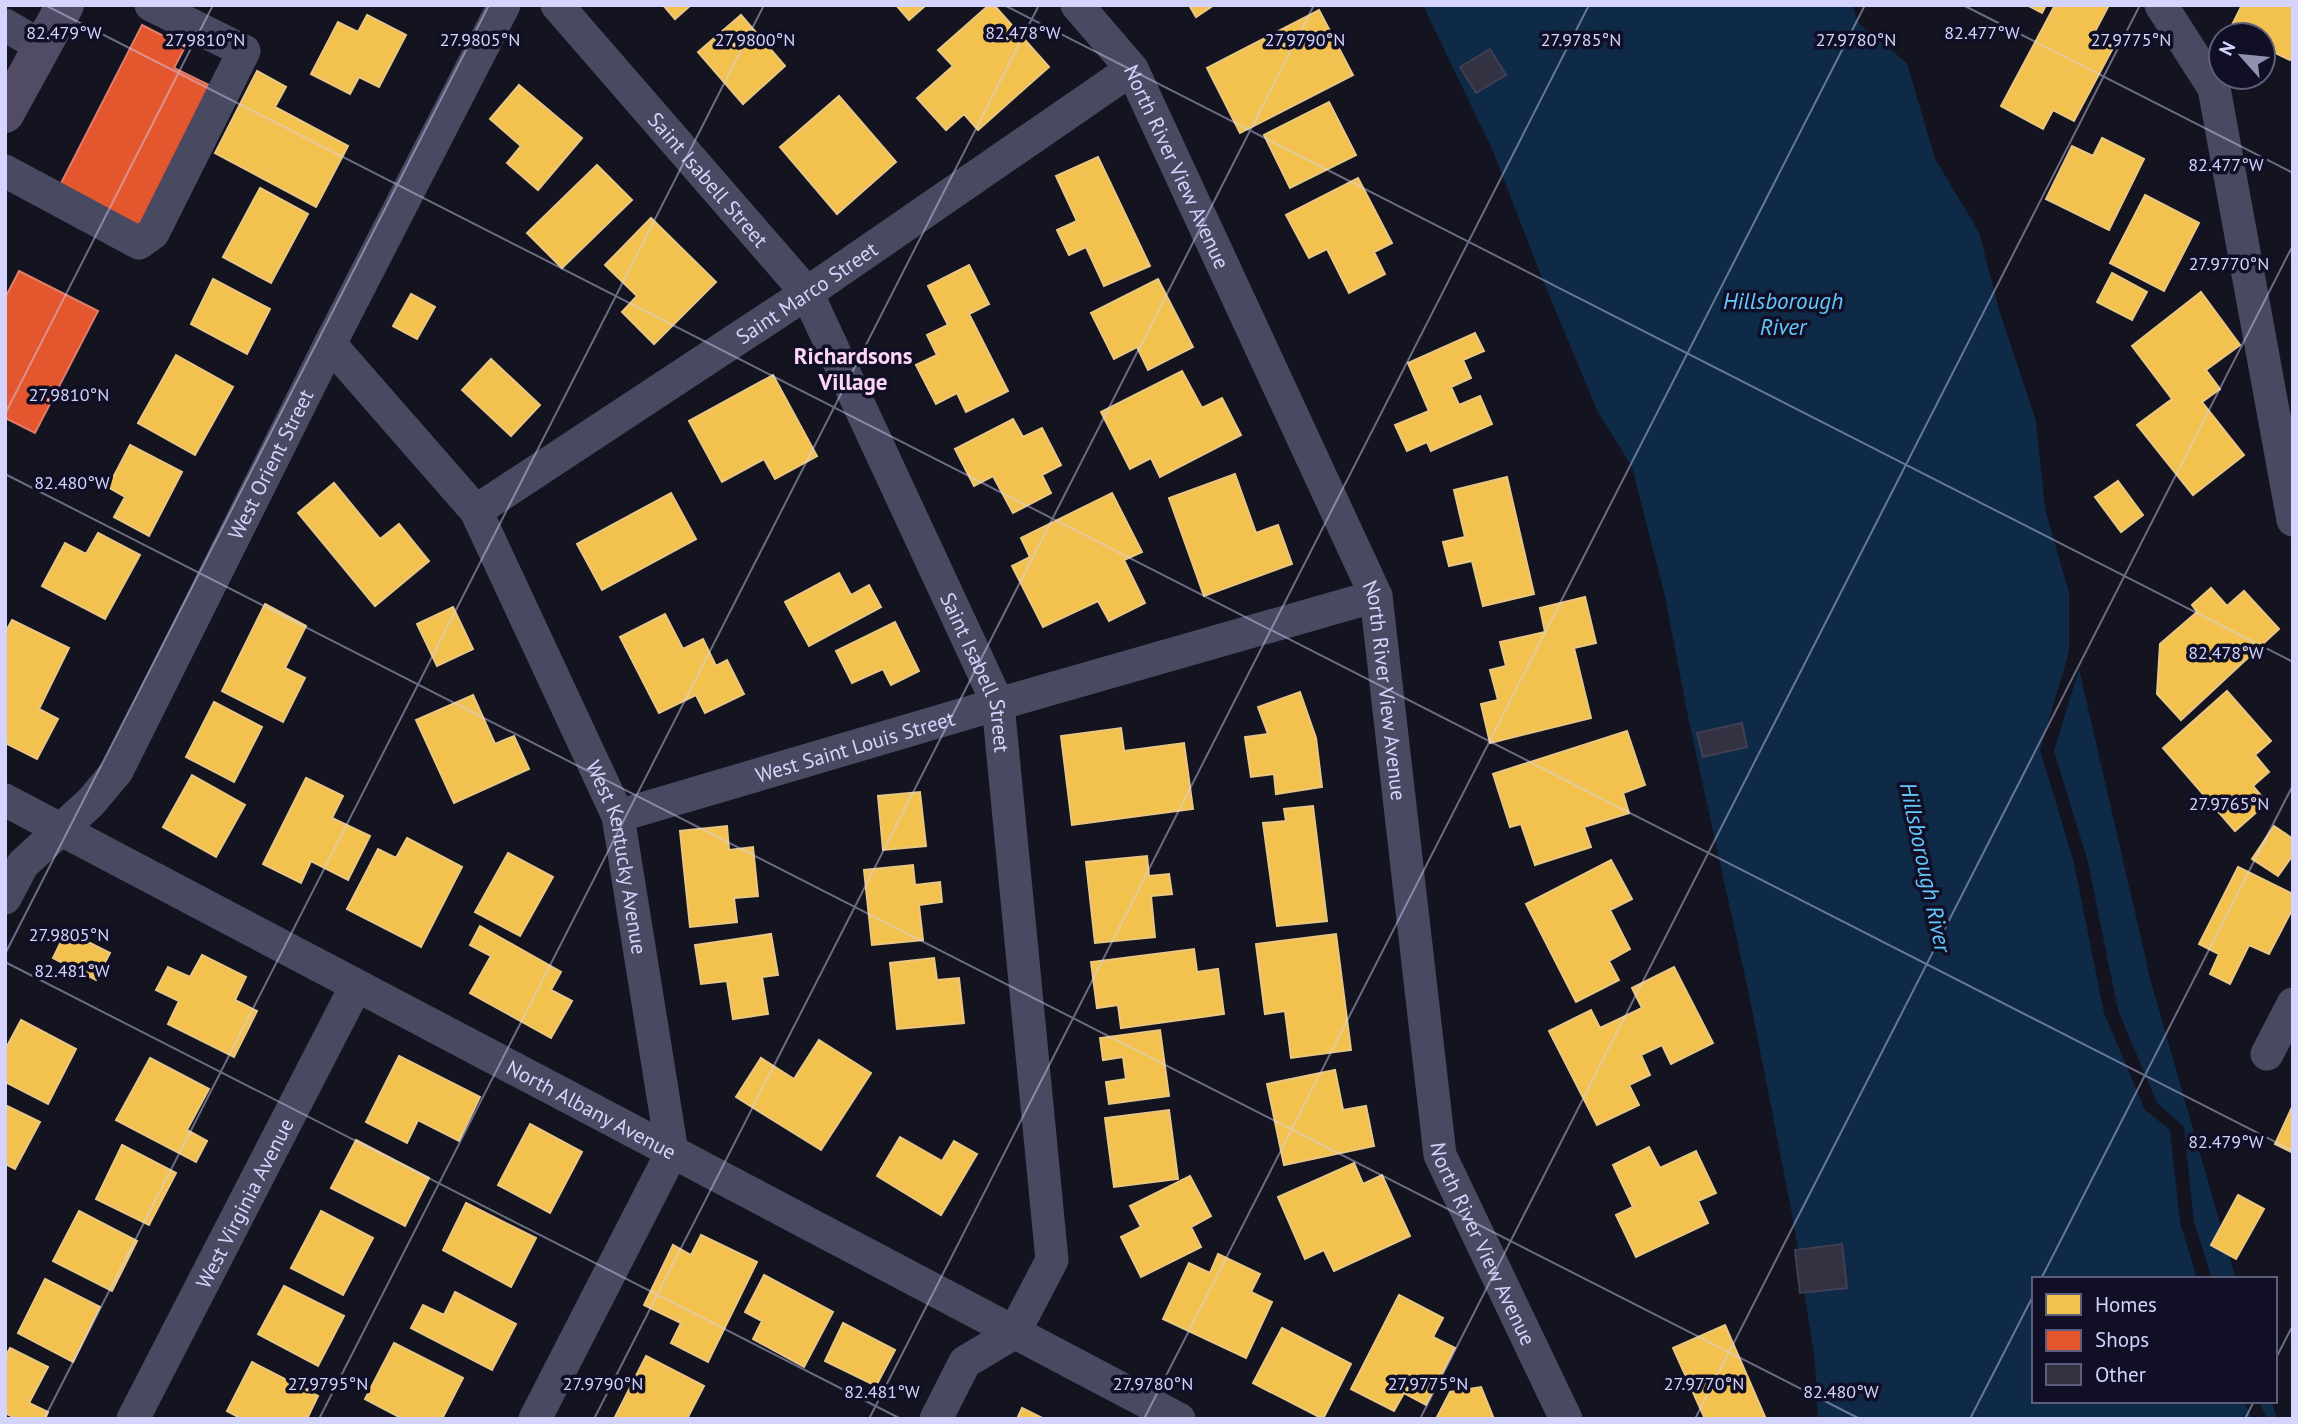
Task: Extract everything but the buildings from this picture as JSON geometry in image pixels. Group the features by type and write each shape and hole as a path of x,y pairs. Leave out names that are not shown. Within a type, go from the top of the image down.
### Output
{"main road":[{"path":"5,114 65,5"}],"street":[{"path":"5,171 139,243 153,233 244,51 151,5"},
{"name":"West Orient Street","path":"5,898 23,863 91,802 117,771 330,344 504,5"},
{"name":"Saint Isabell Street","path":"557,5 807,293 998,704 1052,1260 1014,1333"},
{"name":"North River View Avenue","path":"1077,5 1132,69 1376,596 1440,1155 1566,1419"},
{"path":"2161,5 2214,88 2293,520"},
{"path":"5,25 41,46"},
{"name":"Saint Marco Street","path":"476,511 807,293 1132,69"},
{"name":"West Kentucky Avenue","path":"330,344 476,511 618,816 672,1152"},
{"name":"West Saint Louis Street","path":"618,816 1376,596"},
{"name":"North Albany Avenue","path":"5,800 1179,1419"},
{"name":"West Virginia Avenue","path":"133,1419 356,986"},
{"path":"2267,1054 2293,1004"},
{"path":"534,1419 672,1152"},
{"path":"936,1419 965,1363 1014,1333"}],"water":[{"name":"Hillsborough River","path":"1423,5 1852,5 1859,24 1907,63 1935,159 1979,232 1999,310 2036,421 2045,509 2069,593 2069,652 2040,750 2074,863 2104,1013 2145,1110 2170,1130 2180,1222 2196,1277 2032,1277 2032,1403 2245,1403 2252,1419 1818,1419 1815,1362 1793,1219 1749,994 1689,722 1665,596 1632,467 1597,410 1493,151"},
{"path":"2079,669 2151,982 2235,1277 2211,1277 2194,1221 2184,1127 2157,1103 2118,1010 2088,862 2054,751"},
{"path":"2260,1403 2273,1403 2277,1419 2267,1419"}],"district":[{"name":"Richardsons Village","path":"853,368"}]}
